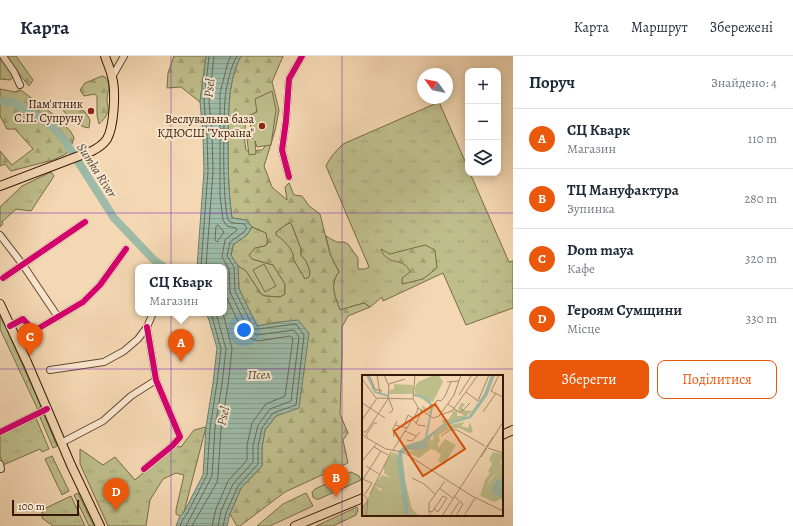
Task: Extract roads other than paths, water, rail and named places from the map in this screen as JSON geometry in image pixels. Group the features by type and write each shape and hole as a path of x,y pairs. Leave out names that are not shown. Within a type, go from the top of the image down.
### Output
{"main road":[{"path":"0,186 99,148 106,140 110,131 114,107 114,91 112,77 105,56"},
{"path":"0,305 61,443 100,526"},
{"path":"503,435 513,430"},
{"path":"295,526 362,498"}],"street":[{"path":"3,56 14,72 20,85"},
{"path":"112,77 124,56"},
{"path":"289,177 282,150 289,79 302,56"},
{"path":"2,278 85,222"},
{"path":"0,235 23,265 58,317"},
{"path":"10,326 23,319 34,331 83,302 100,284 126,249"},
{"path":"50,370 104,362 124,351 138,339 147,327 152,316"},
{"path":"144,469 172,446 180,437 156,380 147,327"},
{"path":"61,443 102,422 131,396 156,380"},
{"path":"0,432 47,409"},
{"path":"0,464 0,469"}],"water":[{"name":"Псел","path":"206,56 241,56 231,84 229,104 229,187 232,218 246,220 252,227 247,235 233,245 231,255 238,266 239,289 257,326 298,320 309,333 299,408 276,416 265,430 262,447 262,466 241,488 230,514 227,526 176,526 203,475 206,427 217,348 207,316 227,316 227,264 197,264 204,171 200,102"}],"waterway":[{"name":"Sumka River","path":"0,101 12,102 40,118 50,125 63,138 114,218 154,260 160,264"}],"place":[{"name":"Пам'ятник С.П. Супруну","path":"91,111"},
{"name":"Веслувальна база КДЮСШ \"Україна\"","path":"262,126"},
{"name":"Dom maya","path":"30,356"},
{"name":"СЦ Кварк","path":"181,362"},
{"name":"ТЦ Мануфактура","path":"336,497"},
{"name":"Героям Сумщини","path":"116,511"}],"water label":[{"name":"Psel","path":"209,88"},
{"name":"Psel","path":"223,416"}]}
